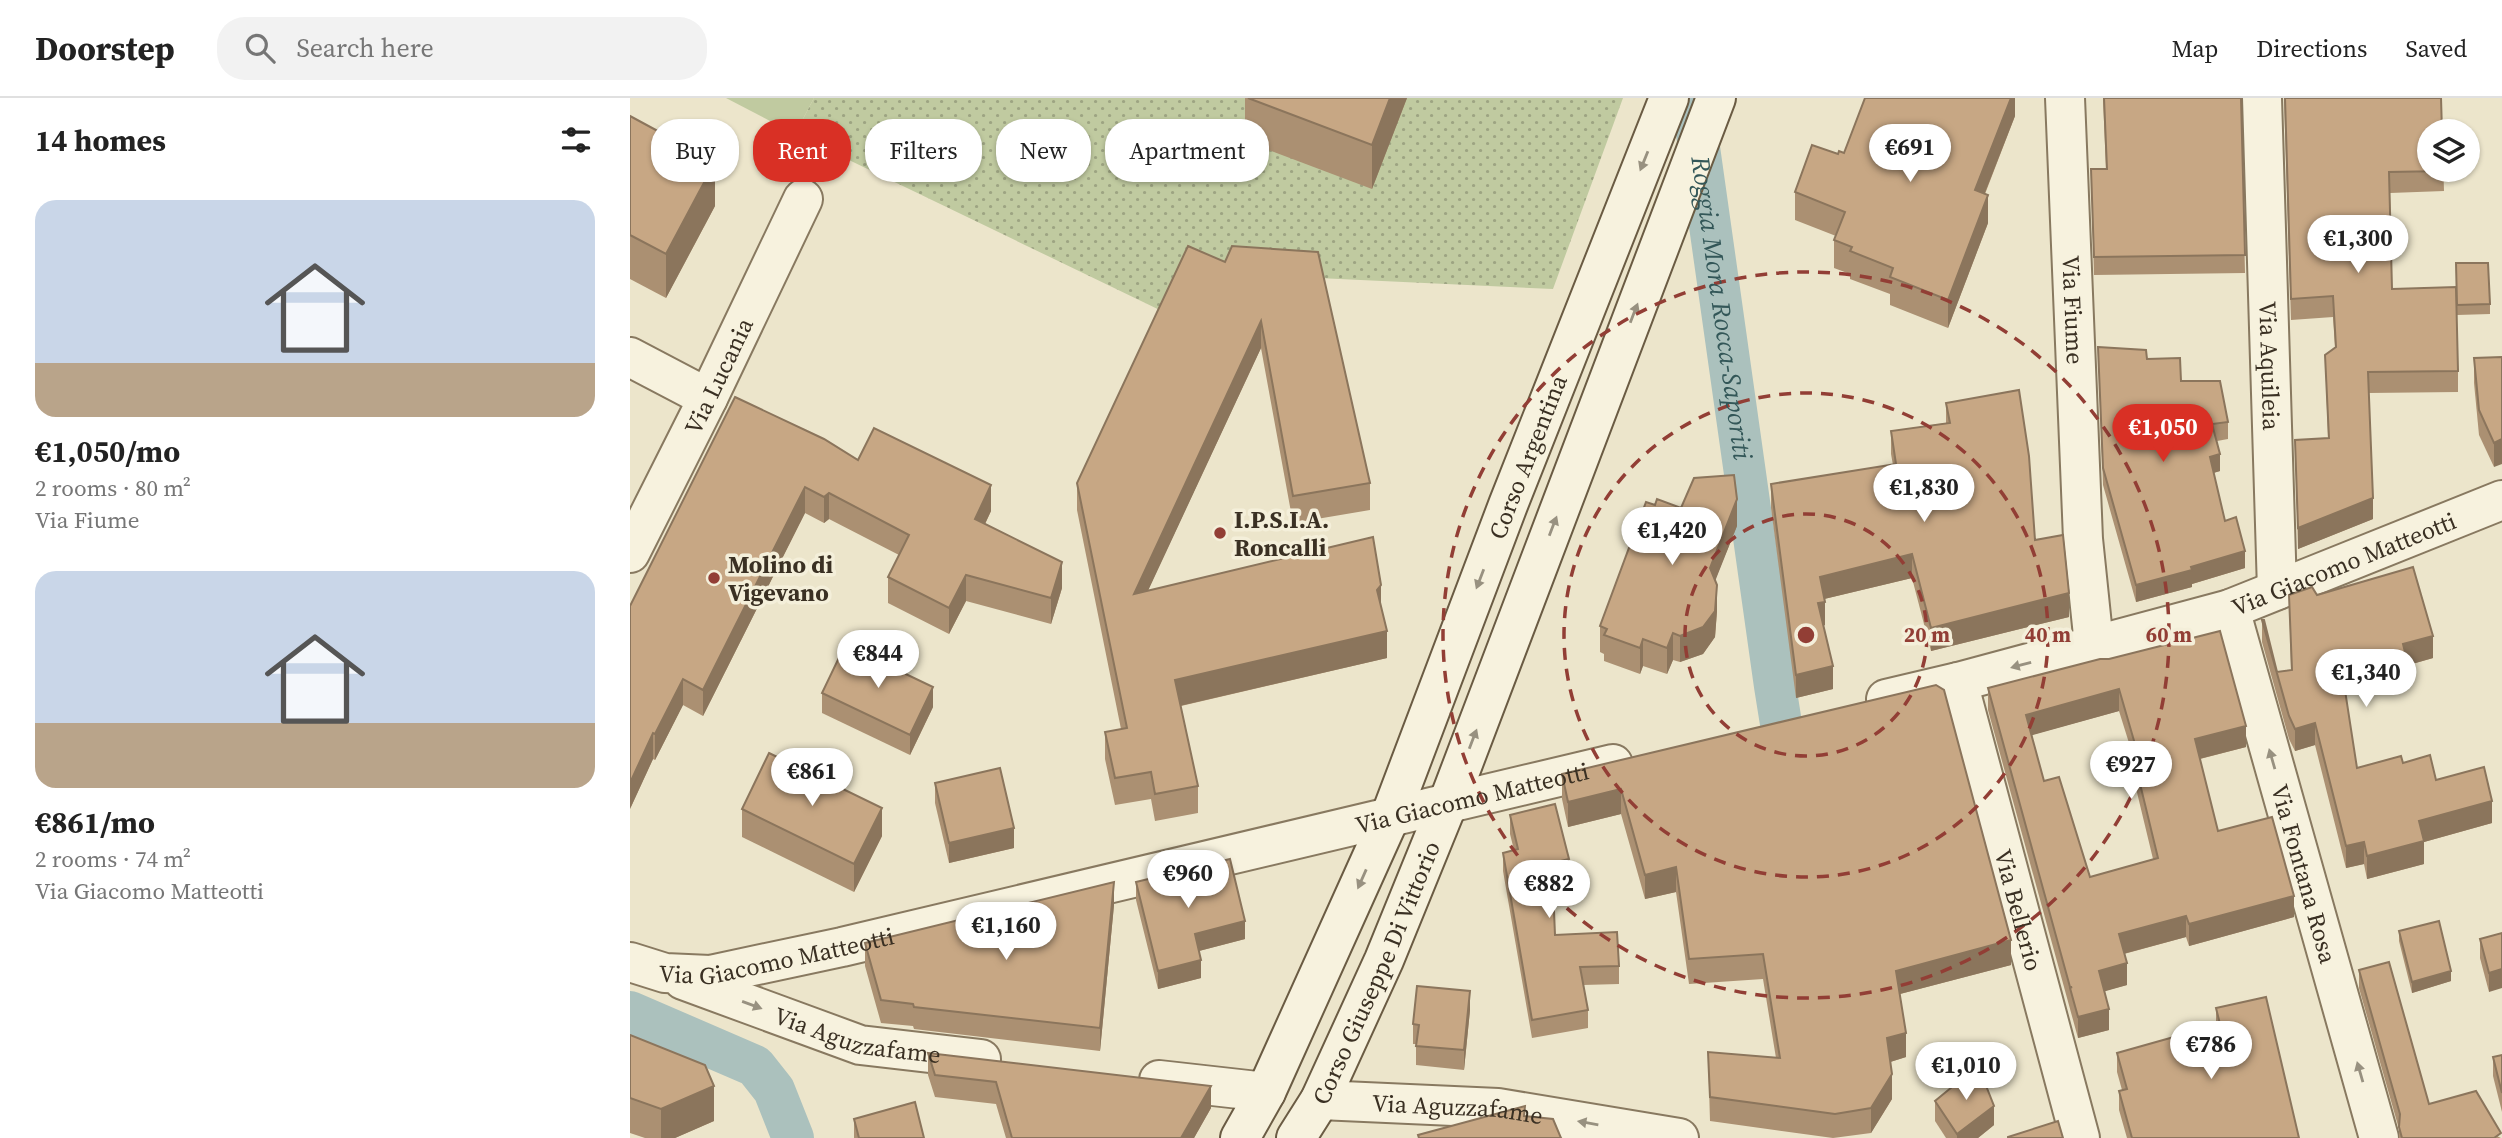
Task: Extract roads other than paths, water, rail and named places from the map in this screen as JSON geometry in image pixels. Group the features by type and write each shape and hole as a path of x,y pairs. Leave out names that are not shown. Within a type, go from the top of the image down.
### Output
{"street":[{"name":"Corso Argentina","path":"1390,817 1508,505 1669,98"},
{"name":"Corso Argentina","path":"1448,803 1716,98"},
{"name":"Via Fiume","path":"2065,98 2082,539 2094,645"},
{"name":"Via Aquileia","path":"2262,98 2277,590"},
{"name":"Via Lucania","path":"630,552 708,398 803,199"},
{"path":"630,357 708,398"},
{"name":"Via Giacomo Matteotti","path":"1858,705 1958,682 2230,608 2502,500"},
{"name":"Via Fontana Rosa","path":"2230,608 2379,1138"},
{"name":"Via Bellerio","path":"1958,682 2080,1138"},
{"name":"Via Giacomo Matteotti","path":"647,967 710,975 842,947 1648,755"},
{"name":"Corso Giuseppe Di Vittorio","path":"1296,1138 1320,1100 1384,960 1448,803"},
{"name":"Corso Giuseppe Di Vittorio","path":"1240,1138 1266,1092 1390,817"},
{"name":"Via Aguzzafame","path":"647,967 860,1045 1009,1062"},
{"path":"1131,1076 1266,1092"},
{"name":"Via Aguzzafame","path":"1320,1100 1498,1108 1679,1138"}],"waterway":[{"name":"Roggia Mora Rocca-Saporiti","path":"1692,98 1790,780"},
{"path":"630,1012 755,1066 774,1090 793,1138"}],"place":[{"name":"I.P.S.I.A. Roncalli","path":"1220,533"},
{"name":"Molino di Vigevano","path":"714,578"}]}
